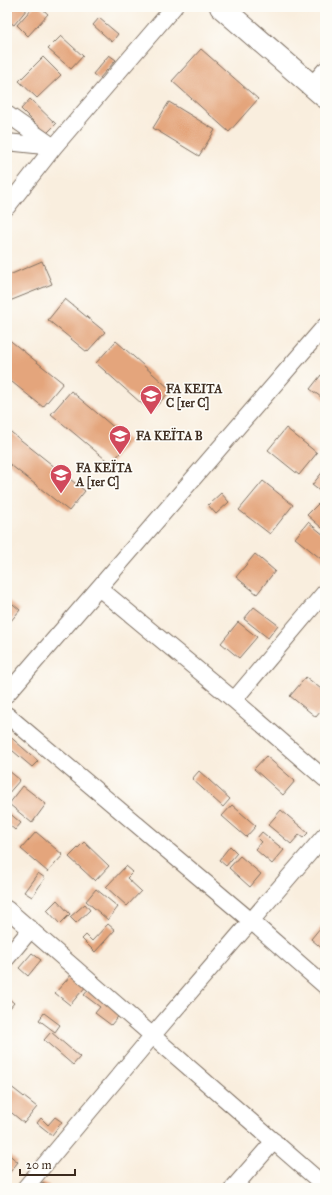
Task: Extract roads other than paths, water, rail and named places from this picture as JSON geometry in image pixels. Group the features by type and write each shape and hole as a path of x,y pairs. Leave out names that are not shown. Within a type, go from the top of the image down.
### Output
{"street":[{"path":"10,202 54,147 174,7"},
{"path":"221,7 321,84"},
{"path":"7,114 54,147"},
{"path":"7,142 54,147"},
{"path":"7,694 325,326"},
{"path":"99,588 234,700 325,779"},
{"path":"234,700 325,592"},
{"path":"7,715 251,921 325,986"},
{"path":"25,1188 153,1035 325,836"},
{"path":"7,909 325,1186"},
{"path":"7,958 31,929"},
{"path":"233,1188 274,1141"}],"place":[{"name":"FA KEITA C [1er C]","path":"151,416"},
{"name":"FA KEÏTA B","path":"120,456"},
{"name":"FA KEÏTA A [1er C]","path":"61,494"}]}
